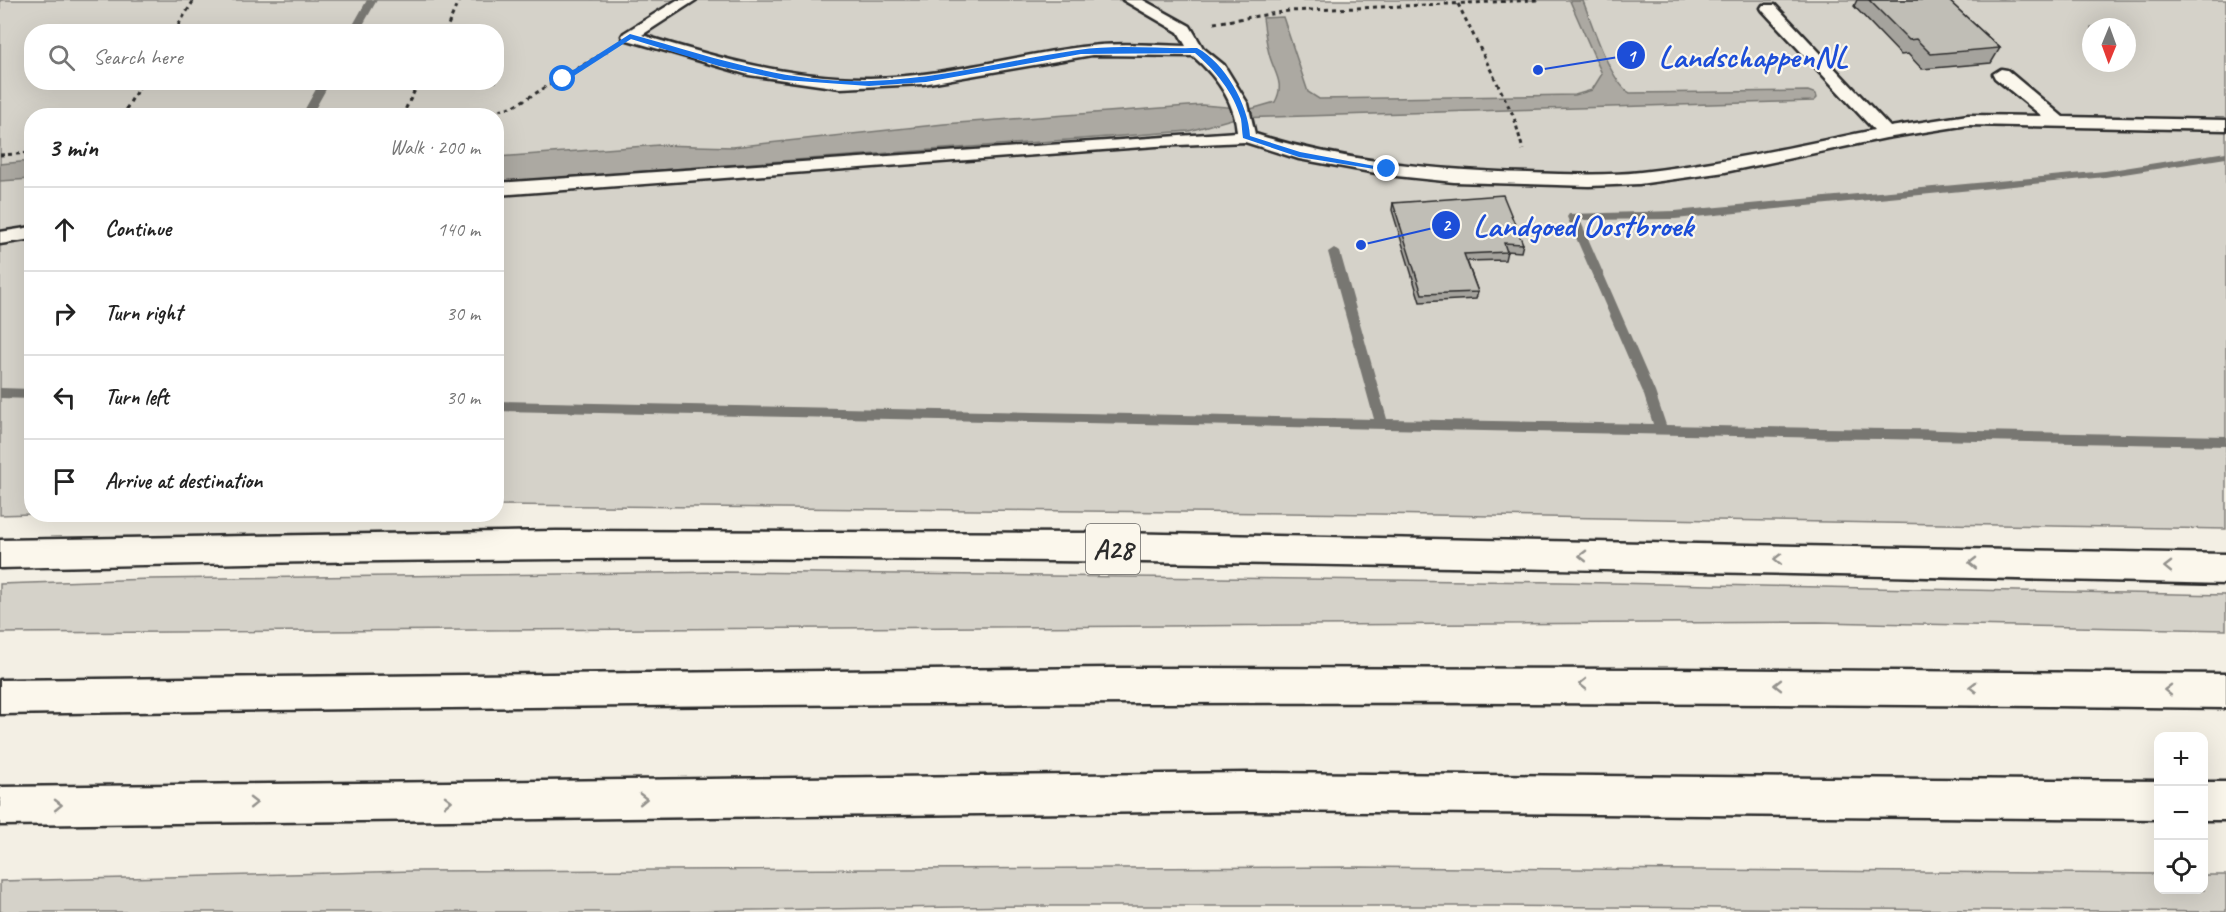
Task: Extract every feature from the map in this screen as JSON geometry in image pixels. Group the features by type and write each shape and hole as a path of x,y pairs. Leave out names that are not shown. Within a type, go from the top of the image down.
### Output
{"highway":[{"name":"A28","path":"0,554 274,546 903,546 1629,556 2226,569"},
{"path":"0,697 542,687 1247,683 1816,685 2226,691"},
{"path":"0,806 1250,792 2154,800"},
{"path":"2208,801 2226,801"}],"lane":[{"path":"630,36 688,0"},
{"path":"1131,0 1184,29 1197,51 1218,69 1243,121 1299,154 1387,169 1454,176 1589,180 1639,178 1725,166 1886,133 1968,120 2226,125"},
{"path":"1769,8 1886,133"},
{"path":"630,36 722,64 784,78 869,83 926,79 1081,51 1197,51"},
{"path":"2001,74 2057,120"},
{"path":"504,188 1132,143 1243,121"},
{"path":"0,238 24,234"}],"path":[{"path":"179,24 194,0"},
{"path":"448,24 459,0"},
{"path":"1184,29 1253,15 1289,11 1538,0"},
{"path":"1458,3 1514,117"},
{"path":"504,109 514,106 563,79 630,36"},
{"path":"127,108 137,90"},
{"path":"406,108 415,90"},
{"path":"0,155 24,154"}],"shaded area":[{"path":"0,0 2226,0 2226,529 1379,514 504,505 504,108 24,108 24,514 0,515","holes":["1685,428 1927,430 2048,437 1825,438"]},
{"path":"1570,1 1583,1 1615,77 1630,93 1808,91 1816,94 1817,98 1814,101 1235,118 1189,131 504,181 504,156 659,145 733,147 944,124 1202,105 1251,109 1275,102 1279,90 1263,18 1283,17 1308,92 1319,99 1575,95 1592,90 1602,74"},
{"path":"24,162 24,179 0,181 0,164"},
{"path":"724,572 1560,582 2226,595 2226,630 1817,622 0,633 0,584 150,579"},
{"path":"1352,867 2154,874 2154,894 2208,894 2208,875 2226,875 2226,912 1495,906 1029,906 614,912 0,912 0,881 414,871"}],"building":[{"path":"1869,0 1948,0 2000,48 1931,54 1916,39 1909,40"},
{"path":"1503,195 1523,244 1504,243 1507,252 1464,254 1478,292 1422,294 1393,203"}],"waterway":[{"path":"358,24 372,0"},
{"path":"310,108 321,90"},
{"path":"1661,429 1649,392 1573,217 1675,215 2105,174 2226,155"},
{"path":"1334,252 1382,423"},
{"path":"0,393 24,394"},
{"path":"504,406 2226,441"}],"place":[{"name":"LandschappenNL","path":"1538,70"},
{"name":"Landgoed Oostbroek","path":"1361,245"}],"route":[{"path":"563,79 630,36 722,64 784,78 869,83 926,79 1081,51 1197,51 1218,69 1239,104 1245,121 1246,137 1263,145 1299,154 1387,169"}]}
